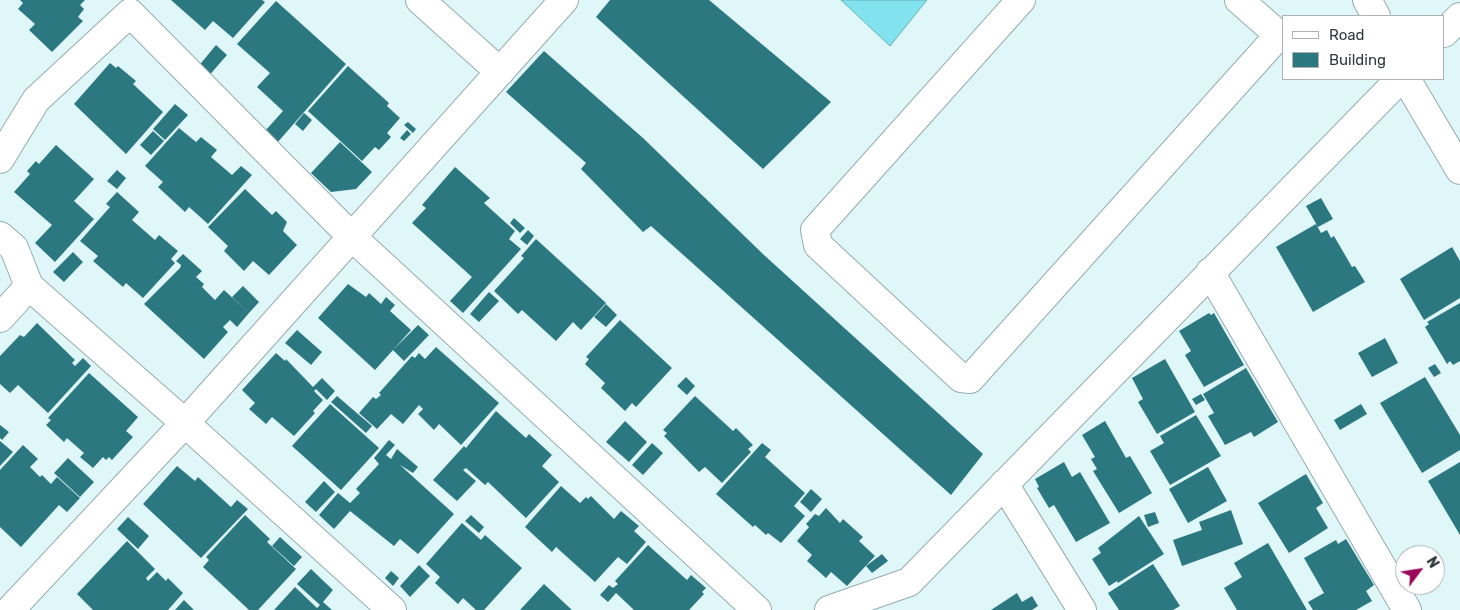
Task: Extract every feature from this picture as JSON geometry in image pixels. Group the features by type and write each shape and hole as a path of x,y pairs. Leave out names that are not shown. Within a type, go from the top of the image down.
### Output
{"street":[{"path":"420,0 500,72"},
{"path":"11,605 185,423 564,0"},
{"path":"1021,0 815,230 818,245 961,378 970,379 1279,35 1239,0"},
{"path":"1367,0 1375,15"},
{"path":"1,154 36,100 130,13 352,237 756,610"},
{"path":"1445,32 1460,17"},
{"path":"829,610 909,582 1399,80"},
{"path":"1407,80 1460,170"},
{"path":"0,236 14,248 29,286 185,423 392,610"},
{"path":"1210,272 1406,610"},
{"path":"0,318 29,286"},
{"path":"1004,484 1082,610"}],"water":[{"path":"841,0 927,0 890,46"}],"building":[{"path":"20,0 85,0 80,5 84,9 78,17 83,21 52,52 29,30 35,24 18,9 23,3"},
{"path":"171,0 262,0 265,2 233,38 213,21 205,30"},
{"path":"610,0 709,0 831,102 763,169 596,17"},
{"path":"276,1 346,64 277,143 265,131 283,111 257,87 270,73 237,44"},
{"path":"216,45 227,55 207,78 197,68"},
{"path":"544,51 643,138 764,255 983,454 951,495 651,226 643,232 581,169 586,163 506,92"},
{"path":"110,63 116,68 118,66 136,81 133,84 163,112 126,154 74,104"},
{"path":"348,66 389,103 387,106 400,118 387,133 391,137 379,150 375,147 362,161 308,111"},
{"path":"175,104 188,115 165,140 153,129"},
{"path":"304,113 312,120 303,131 295,124"},
{"path":"408,122 416,129 413,133 404,125"},
{"path":"179,128 196,142 201,137 217,150 211,157 232,175 241,166 252,175 208,224 189,207 185,212 158,187 163,182 145,166"},
{"path":"407,130 411,134 404,141 400,138"},
{"path":"153,131 164,141 151,155 140,145"},
{"path":"340,142 372,172 356,189 331,192 311,173"},
{"path":"56,145 94,179 74,201 94,219 55,262 35,243 52,225 14,192 30,174 27,171 36,161 39,164"},
{"path":"455,167 490,198 484,203 515,231 509,239 521,249 463,313 450,301 472,277 412,223 426,208 422,205"},
{"path":"117,170 126,178 117,189 107,181"},
{"path":"245,189 272,215 276,211 287,222 283,231 297,245 269,275 253,261 244,271 224,251 228,246 208,227"},
{"path":"117,192 139,212 132,220 155,240 159,235 178,251 171,259 175,263 143,298 126,283 123,287 93,261 98,256 80,241 110,207 106,204"},
{"path":"1321,198 1333,219 1318,227 1306,206"},
{"path":"514,218 525,228 520,233 510,223"},
{"path":"1316,224 1321,233 1327,230 1331,238 1334,236 1352,267 1355,266 1365,282 1313,312 1276,247"},
{"path":"528,230 534,236 527,245 520,239"},
{"path":"536,239 606,303 581,330 573,322 556,341 522,310 518,314 494,291 524,258 521,256"},
{"path":"1452,247 1460,261 1460,298 1424,320 1400,279"},
{"path":"73,252 83,262 64,282 53,272"},
{"path":"183,254 202,271 196,277 204,284 202,287 215,300 224,290 249,313 237,327 230,320 223,327 228,332 204,359 144,304 180,268 181,265 176,261"},
{"path":"348,284 366,297 369,293 381,304 386,297 395,305 390,311 411,330 375,370 318,318"},
{"path":"243,286 259,302 249,313 232,297"},
{"path":"489,292 499,301 479,322 470,314"},
{"path":"1460,303 1460,361 1453,365 1450,361 1447,364 1425,327 1429,324 1427,322"},
{"path":"606,304 617,315 606,327 594,317"},
{"path":"1209,313 1211,315 1214,313 1244,365 1204,387 1185,355 1191,351 1179,331"},
{"path":"620,320 672,368 636,407 632,403 625,411 601,388 605,383 585,364 589,359 586,357"},
{"path":"37,323 75,360 72,363 75,366 83,358 91,366 48,413 18,385 10,393 0,384 0,356 20,335 24,337"},
{"path":"418,325 429,335 404,361 393,350"},
{"path":"297,330 322,352 311,365 285,343"},
{"path":"1385,338 1398,363 1372,377 1358,353"},
{"path":"436,347 499,403 461,445 439,424 434,430 418,414 423,409 419,405 403,424 391,414 377,429 359,413 373,397 376,399 381,395 379,393 412,356 415,358 419,353 425,359"},
{"path":"276,353 285,361 286,359 313,387 322,378 335,391 327,400 316,389 314,391 323,400 313,411 315,413 294,436 272,417 266,424 249,409 255,403 242,390"},
{"path":"1165,359 1195,412 1157,434 1138,402 1143,399 1132,378"},
{"path":"1435,364 1441,373 1434,377 1428,368"},
{"path":"1246,368 1278,422 1254,437 1251,432 1225,445 1208,416 1214,413 1203,394"},
{"path":"89,373 138,417 126,431 133,437 112,460 109,457 106,460 103,457 93,468 80,457 84,453 67,438 64,442 46,425 51,420 48,418"},
{"path":"686,377 695,386 687,395 677,386"},
{"path":"1425,377 1460,435 1460,450 1422,473 1380,403"},
{"path":"1201,394 1205,400 1196,405 1192,399"},
{"path":"337,396 372,426 366,433 331,402"},
{"path":"695,396 733,431 736,428 753,445 748,449 751,452 722,483 705,467 699,472 664,436 667,433 663,430"},
{"path":"330,404 379,448 341,490 292,446"},
{"path":"1361,404 1367,414 1340,430 1334,420"},
{"path":"496,411 526,438 529,434 552,455 542,466 559,482 526,518 488,482 485,485 466,468 463,470 476,481 457,501 433,480 464,446 466,448"},
{"path":"1196,415 1221,456 1170,485 1150,451 1164,443 1160,436"},
{"path":"625,421 647,442 629,462 606,442"},
{"path":"1105,421 1126,458 1130,456 1152,493 1119,513 1093,471 1097,469 1091,459 1095,457 1082,435"},
{"path":"0,425 9,432 2,440 0,438"},
{"path":"389,440 395,445 386,455 391,459 397,449 418,467 413,473 400,465 454,514 418,554 400,539 394,546 350,511 334,529 319,515 338,493 350,503 360,493 356,489 379,464 374,458"},
{"path":"0,441 13,452 0,466"},
{"path":"652,443 663,453 643,475 632,465"},
{"path":"762,443 771,450 765,457 805,493 794,506 805,516 781,543 768,533 766,535 755,525 753,527 716,494"},
{"path":"23,445 38,459 30,467 40,477 42,475 51,484 57,477 80,498 67,512 59,505 21,547 0,527 0,470"},
{"path":"68,458 94,482 80,497 54,473"},
{"path":"1064,462 1072,477 1080,472 1110,523 1076,542 1054,505 1049,508 1037,488 1039,487 1035,479"},
{"path":"1460,462 1460,535 1428,481"},
{"path":"177,466 195,481 198,477 231,507 237,500 248,509 201,558 143,504"},
{"path":"1208,467 1227,501 1188,523 1169,489"},
{"path":"1306,474 1323,503 1316,508 1328,528 1289,553 1258,503"},
{"path":"324,481 335,492 316,512 305,502"},
{"path":"561,486 580,503 586,497 588,499 591,496 614,519 621,511 639,526 634,531 646,542 627,564 618,557 595,582 556,547 552,552 525,527"},
{"path":"811,489 822,499 811,512 800,502"},
{"path":"826,508 840,523 843,519 863,537 859,541 875,556 847,586 831,572 826,578 807,561 812,555 797,541 809,527 806,524 815,514 819,516"},
{"path":"1231,510 1243,544 1182,566 1173,540 1202,530 1199,522"},
{"path":"1155,512 1159,523 1148,527 1144,515"},
{"path":"245,515 270,539 267,542 296,569 258,610 249,610 203,567 209,560 206,557"},
{"path":"471,515 484,527 479,533 465,521"},
{"path":"1139,516 1164,554 1118,583 1117,581 1109,586 1092,559 1101,553 1098,548"},
{"path":"128,517 149,536 138,549 117,529"},
{"path":"462,523 481,540 485,535 522,568 484,610 476,610 463,598 458,604 435,583 440,577 426,564"},
{"path":"280,537 302,557 294,566 272,546"},
{"path":"1346,539 1374,585 1366,591 1372,601 1356,610 1313,610 1308,602 1324,593 1304,558 1336,540 1338,544"},
{"path":"127,541 155,569 146,578 148,581 157,572 166,581 168,578 183,593 168,610 93,610 77,594"},
{"path":"1268,543 1307,610 1237,610 1224,588 1242,577 1234,563"},
{"path":"648,545 687,580 691,575 706,588 702,592 704,594 689,610 634,610 616,593 608,602 600,595 609,585 613,588 618,584 615,581"},
{"path":"882,554 888,561 872,573 866,566"},
{"path":"1153,564 1180,606 1173,610 1119,610 1108,593"},
{"path":"419,565 430,576 410,597 400,586"},
{"path":"311,569 333,590 323,602 332,610 274,610 295,587 317,608 320,605 297,584"},
{"path":"391,571 399,578 393,586 385,578"},
{"path":"544,584 572,610 520,610"},
{"path":"1017,593 1022,602 1032,596 1038,606 1032,610 991,610"},
{"path":"184,600 194,610 175,610"}]}
